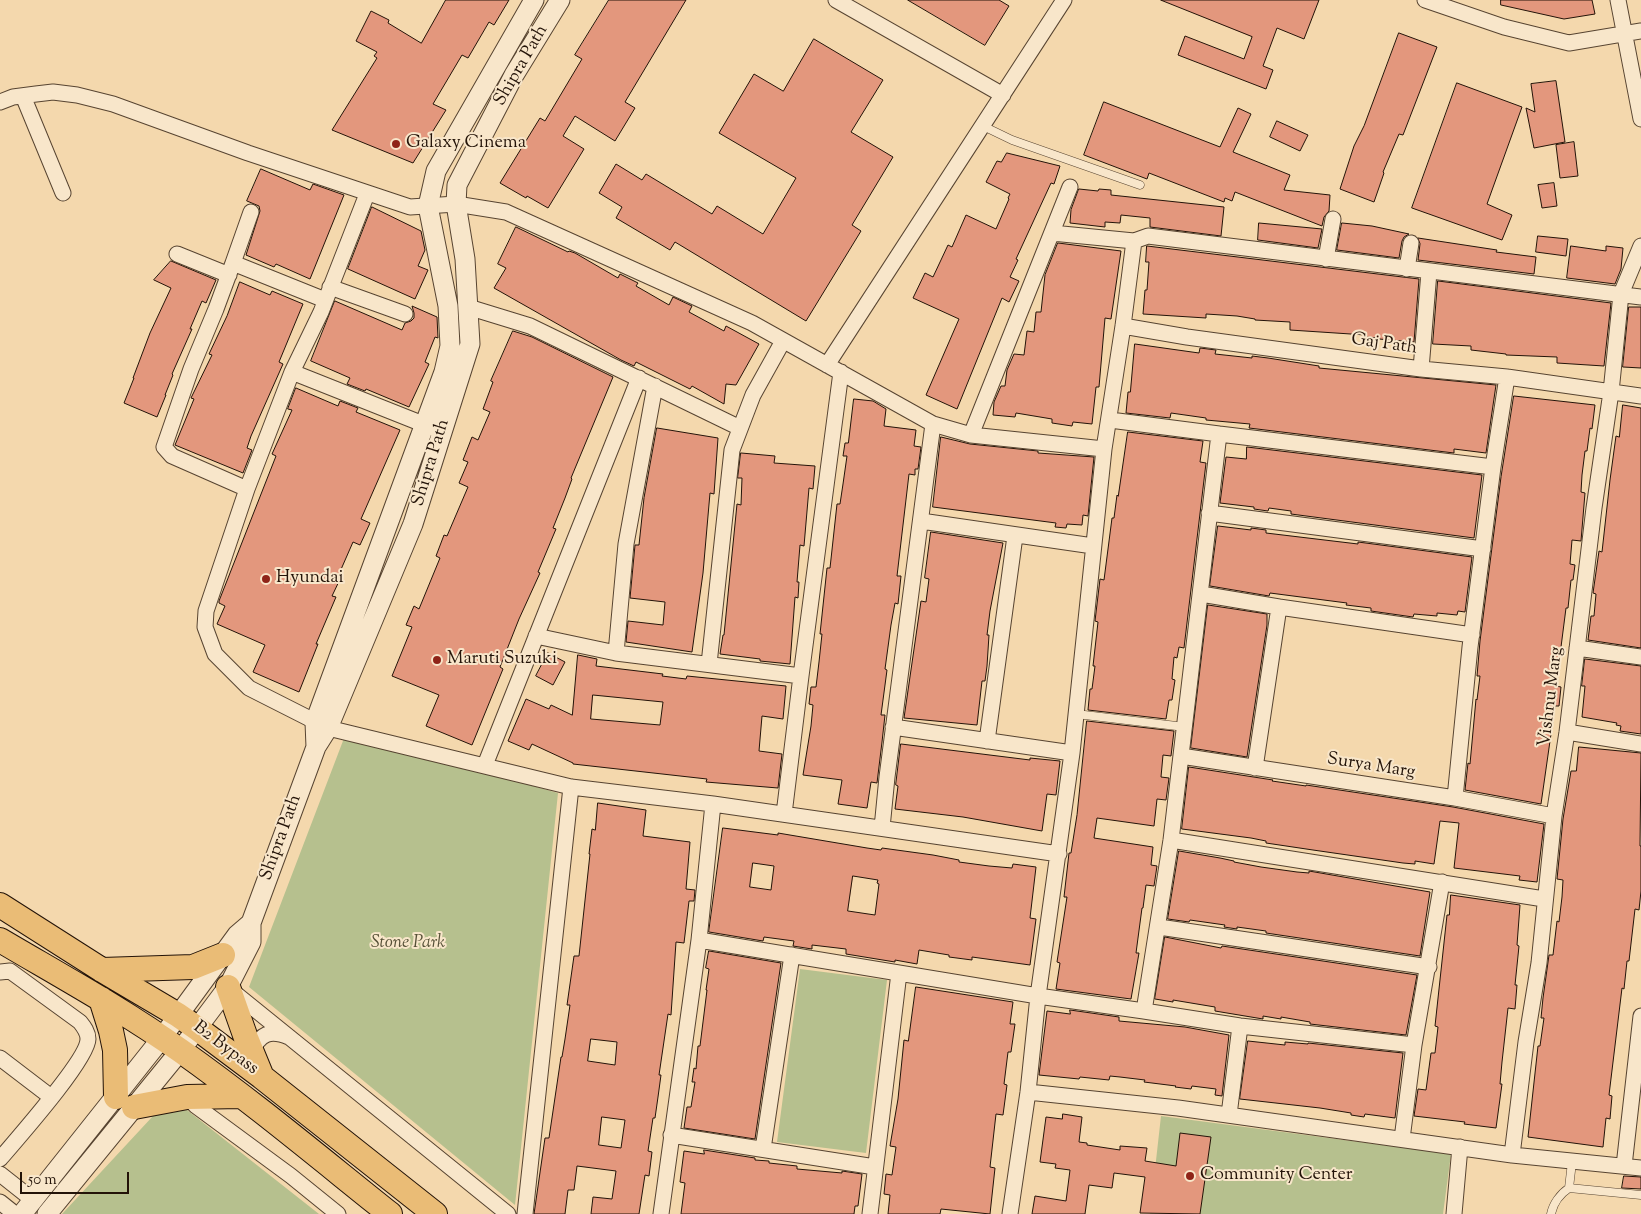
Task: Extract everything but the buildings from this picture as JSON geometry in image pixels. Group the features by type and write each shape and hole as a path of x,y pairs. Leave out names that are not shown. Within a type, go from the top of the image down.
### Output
{"main road":[{"name":"B2 Bypass","path":"0,905 198,1029 436,1214"},
{"name":"B2 Bypass","path":"0,940 101,999 171,1045 241,1096 390,1214"},
{"path":"102,970 193,966 223,955"},
{"path":"228,987 262,1077"},
{"path":"101,999 111,1031 125,1102 186,1097 241,1096"}],"street":[{"path":"322,725 424,424 444,372 450,346 448,306 428,206 436,171 534,0"},
{"name":"Shipra Path","path":"48,1214 125,1102 171,1045 198,1029 228,987 251,942 251,923 316,747 322,725 413,524 470,344 466,259 456,204 458,185 514,75 560,0"},
{"path":"836,0 1004,95"},
{"path":"827,365 1064,0"},
{"path":"1425,0 1504,27 1569,43 1641,31"},
{"path":"1618,0 1641,119"},
{"path":"0,102 13,97 53,92 77,95 113,104 248,153 410,207 456,204 506,212 752,323 933,424 972,434 1104,449"},
{"path":"23,96 63,193"},
{"path":"972,434 1070,188"},
{"path":"367,194 328,293 292,372 247,489 206,610 205,627 215,654 249,688 322,725 571,787 713,804 1059,854"},
{"path":"247,489 172,456 164,447 191,369 216,309 251,212"},
{"path":"1326,259 1333,219"},
{"path":"1052,233 1134,241 1148,236 1641,297"},
{"path":"1010,1214 1028,1092 1038,996 1072,753 1104,449 1110,420 1134,241"},
{"path":"1407,269 1411,243"},
{"name":"Vishnu Marg","path":"1512,1155 1526,1042 1539,963 1544,899 1554,816 1567,732 1611,392 1621,294 1641,246"},
{"path":"177,254 405,314"},
{"path":"1421,369 1429,272"},
{"path":"468,307 530,326 740,428"},
{"name":"Gaj Path","path":"1123,326 1187,337 1421,369 1507,377 1641,396"},
{"path":"709,664 732,450 753,395 783,341"},
{"path":"292,372 442,432"},
{"path":"784,814 841,372"},
{"path":"1455,798 1472,635 1493,467 1507,377"},
{"path":"485,765 639,378"},
{"path":"616,653 626,544 655,386"},
{"path":"1110,420 1493,467"},
{"path":"882,828 933,424"},
{"path":"1144,1011 1159,926 1171,840 1220,434"},
{"path":"1209,513 1483,549"},
{"path":"921,521 1093,546"},
{"path":"987,741 1015,536"},
{"path":"1201,594 1472,635"},
{"path":"1255,768 1279,607"},
{"path":"536,636 616,653 801,676"},
{"path":"1577,648 1641,657"},
{"path":"894,727 1072,753"},
{"path":"1567,732 1641,744"},
{"name":"Surya Marg","path":"1182,756 1455,798 1554,816"},
{"path":"525,1214 571,787"},
{"path":"661,1214 699,940 713,804"},
{"path":"1171,840 1544,899"},
{"path":"1402,1139 1414,1045 1429,967 1442,882"},
{"name":"Shipra Path","path":"171,1045 178,1015 237,935 251,923"},
{"path":"1159,926 1429,967"},
{"path":"699,940 1038,996 1240,1026 1414,1045"},
{"path":"763,1150 792,954"},
{"path":"0,972 10,972 80,1022 87,1030 88,1040 72,1072 0,1159"},
{"path":"870,1214 899,973"},
{"path":"228,987 508,1214"},
{"path":"1624,1166 1637,1084 1641,1016"},
{"path":"1229,1115 1240,1026"},
{"path":"252,1052 262,1036 279,1033 290,1037"},
{"path":"0,1058 51,1097"},
{"path":"1028,1092 1229,1115 1512,1155 1641,1168"},
{"path":"186,1097 338,1214"},
{"path":"0,1174 27,1207 125,1102"},
{"path":"672,1134 876,1167"},
{"path":"1454,1214 1460,1147"},
{"path":"0,1202 15,1214"}],"lane":[{"path":"983,126 1012,140 1140,185"},
{"path":"1076,714 1185,727"},
{"path":"1551,1214 1552,1208 1568,1188 1572,1162"},
{"path":"1568,1188 1641,1195"}],"green space":[{"name":"Stone Park","path":"346,733 558,793 515,1205 249,987"},
{"path":"800,969 887,980 866,1153 777,1142"},
{"path":"187,1110 319,1214 62,1214 153,1116"},
{"path":"1161,1116 1451,1154 1443,1214 1150,1214"}],"place":[{"name":"Galaxy Cinema","path":"396,144"},
{"name":"Hyundai","path":"266,579"},
{"name":"Maruti Suzuki","path":"437,660"},
{"name":"Community Center","path":"1190,1176"}]}
